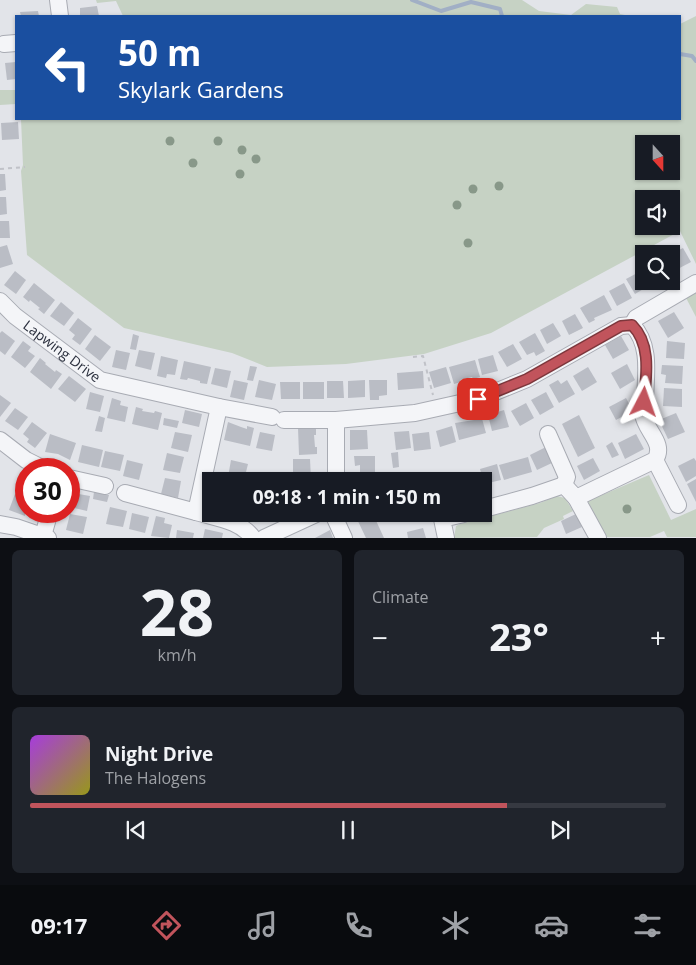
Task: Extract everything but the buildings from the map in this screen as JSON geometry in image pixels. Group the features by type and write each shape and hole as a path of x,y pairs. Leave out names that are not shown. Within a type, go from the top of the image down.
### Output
{"street":[{"path":"58,0 60,15"},
{"path":"576,498 655,460 659,454 658,446 643,415 646,375 644,345 639,332 632,325 636,318 696,284"},
{"name":"Lapwing Drive","path":"0,301 14,316 100,380 278,419 336,420 415,413 478,399 527,379 621,326 632,325"},
{"path":"196,512 218,407"},
{"path":"336,420 336,472"},
{"path":"548,434 567,477 564,486"},
{"path":"0,440 23,458"},
{"path":"655,460 678,505"},
{"path":"80,481 104,486"},
{"path":"564,486 576,498 598,538"},
{"path":"492,507 564,486"},
{"path":"125,493 238,524 248,531 253,538"},
{"path":"264,538 299,522"},
{"path":"337,522 344,538"},
{"path":"443,522 446,538"},
{"path":"0,524 16,526 46,536 48,523"}],"path":[{"path":"0,169 25,168"},
{"path":"413,357 423,356 436,408"}],"green space":[{"path":"96,0 522,0 539,11 571,15 123,15 116,1 97,3"},
{"path":"586,4 617,7 620,14 625,15 571,15"},
{"path":"696,16 696,264 680,231 680,190 635,190 635,235 673,235 654,245 635,245 635,255 491,333 424,354 346,364 267,367 232,353 124,328 27,255 21,171 23,165 21,120 681,120 681,24"},
{"path":"0,90 15,90 15,104 0,105"},
{"path":"696,290 696,317 685,296"},
{"path":"649,475 671,520 696,509 696,537 667,537 664,531 650,537 605,537 588,501"},
{"path":"557,496 565,498 573,511 563,516 564,519 544,528 537,537 454,538 456,526 460,524 468,522 492,522 492,516 540,503"}],"waterway":[{"path":"412,0 441,11 471,2 500,9 502,15"},
{"path":"681,54 692,56 696,61"}],"route":[{"path":"478,399 527,379 621,326 632,325 639,332 644,345 646,375 644,402"}]}
